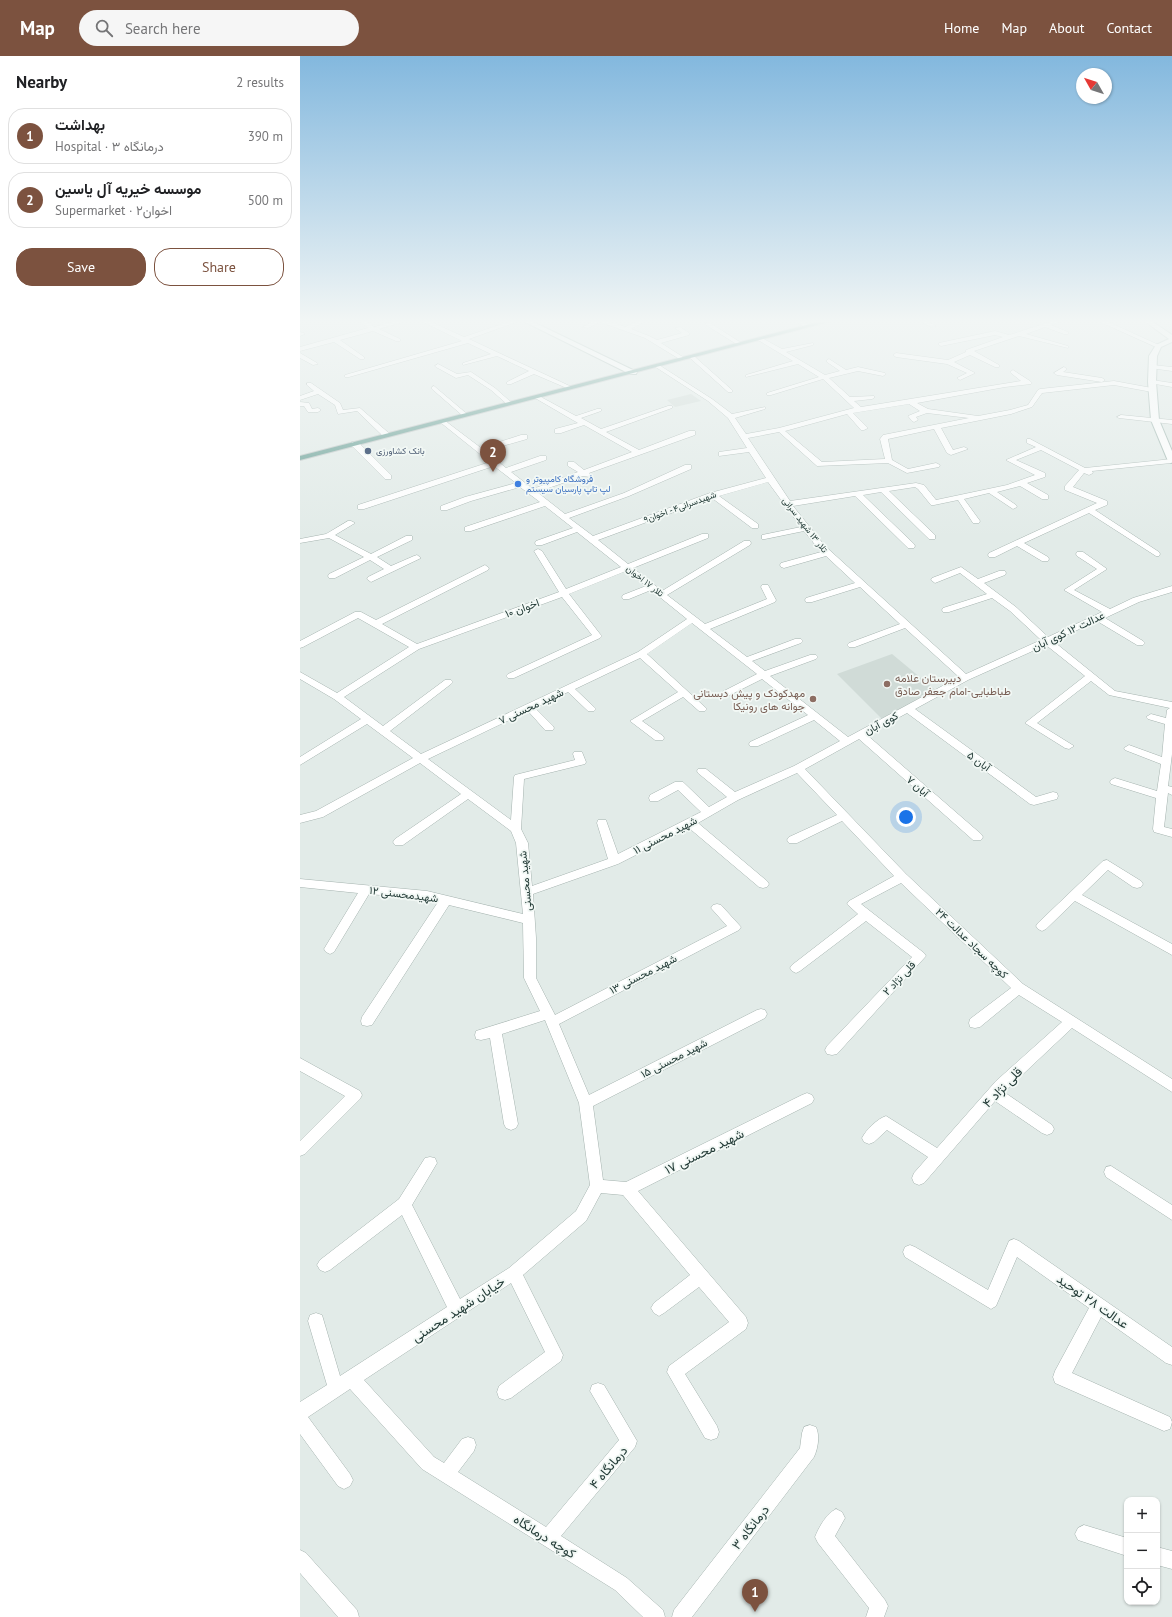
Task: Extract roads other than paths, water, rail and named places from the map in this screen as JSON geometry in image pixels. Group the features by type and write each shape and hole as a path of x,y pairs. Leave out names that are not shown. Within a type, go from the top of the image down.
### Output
{"main road":[{"path":"300,458 553,393"},
{"path":"1152,393 1155,420 1172,461"}],"street":[{"path":"300,398 314,393"},
{"path":"322,393 338,404 340,413 358,409 387,435"},
{"path":"440,393 465,415"},
{"path":"497,393 510,404"},
{"name":"تلار ۱۳ شهید سرانی","path":"699,393 731,417 770,479 806,528 827,553 965,678"},
{"path":"842,393 859,409"},
{"path":"744,437 780,430 859,409 961,393"},
{"path":"889,461 884,439 886,437 1011,412 1030,406 1039,393"},
{"path":"537,397 638,453"},
{"path":"849,399 872,397"},
{"path":"910,402 926,411 984,417"},
{"path":"300,404 306,404 310,411 318,410"},
{"path":"600,432 670,407"},
{"path":"731,417 764,408"},
{"path":"576,418 599,410"},
{"path":"914,420 912,416 926,411"},
{"path":"848,412 864,428"},
{"path":"1121,418 1172,422"},
{"name":"تلار ۱۷ اخوان","path":"442,421 847,742"},
{"path":"558,432 584,423"},
{"path":"937,428 951,453 964,449"},
{"path":"780,430 820,464 889,461 907,471 936,465"},
{"path":"531,492 585,474 692,433"},
{"path":"479,451 524,436"},
{"path":"1030,441 1040,448 1095,476"},
{"path":"355,444 388,477"},
{"path":"788,504 916,485 921,487 934,503 960,498 1021,483 1042,475 1010,460 1040,448"},
{"path":"722,454 751,450"},
{"path":"505,471 543,458"},
{"path":"992,555 1104,503 1068,488 1083,470 1172,461"},
{"path":"362,507 495,463"},
{"path":"571,464 585,474"},
{"path":"563,517 614,500 661,480 688,466"},
{"name":"شهیدسرانی۴ - اخوان۹","path":"592,539 716,492 770,479"},
{"path":"1021,483 1045,497"},
{"path":"444,508 468,499 521,484"},
{"path":"883,490 932,537"},
{"path":"991,491 1013,508"},
{"path":"716,492 755,526"},
{"path":"857,494 911,546"},
{"path":"960,498 976,521"},
{"path":"468,529 546,503"},
{"path":"1090,510 1156,554"},
{"path":"300,541 328,536 351,523"},
{"path":"765,537 806,528"},
{"path":"512,676 597,636 564,593 538,547 578,529"},
{"path":"328,536 371,557 390,569"},
{"name":"اخوان ۱۰","path":"337,697 416,647 564,593 705,536"},
{"path":"332,576 409,538"},
{"path":"661,595 747,543"},
{"path":"1017,543 1045,560"},
{"path":"784,565 827,553"},
{"path":"1080,554 1102,569 1068,590 1109,612"},
{"path":"371,579 390,569 418,558"},
{"path":"376,624 485,568"},
{"path":"936,580 961,570 1013,609 1048,641 1112,692 1172,705"},
{"path":"978,582 1002,573"},
{"path":"809,600 860,584"},
{"path":"626,597 651,587"},
{"path":"704,628 772,600 766,587"},
{"name":"عدالت ۱۲ کوی آبان","path":"965,678 1136,600 1172,589"},
{"path":"946,610 994,594"},
{"path":"300,645 358,614 416,647"},
{"path":"1099,618 1140,643"},
{"name":"شهید محسنی ۷","path":"300,819 319,814 421,758 641,654 693,619"},
{"path":"852,645 905,625"},
{"path":"745,661 798,641"},
{"path":"641,654 702,709"},
{"path":"725,694 763,675 813,657"},
{"path":"300,675 337,697 516,829"},
{"path":"1069,746 1030,723 1091,676"},
{"name":"کوی آبان","path":"798,768 965,678"},
{"path":"383,731 448,682"},
{"path":"569,688 591,710"},
{"path":"659,738 635,721 684,693"},
{"path":"528,707 549,728"},
{"name":"آبان ۵","path":"908,709 1034,801 1053,796"},
{"path":"1172,710 1165,792 1158,828 1172,833"},
{"path":"754,744 815,716"},
{"path":"1151,717 1171,722"},
{"path":"300,762 367,720"},
{"name":"آبان ۷","path":"860,735 977,837"},
{"path":"1130,748 1168,757"},
{"path":"516,829 519,777 582,762 578,754"},
{"name":"شهید محسنی ۱۱","path":"527,892 614,861 690,823 734,797 798,768"},
{"name":"کوچه سجاد عدالت ۲۴","path":"798,768 902,877 1019,988 1172,1086"},
{"path":"702,771 734,797"},
{"path":"1115,782 1165,792"},
{"path":"654,798 679,785 708,812"},
{"path":"399,842 468,794"},
{"path":"793,840 844,816"},
{"path":"602,823 614,861"},
{"path":"690,823 763,884"},
{"name":"شهید محسنی","path":"516,829 522,843 527,892 530,978 550,1018 586,1103 597,1186"},
{"path":"1042,926 1107,864 1137,884"},
{"name":"قلی نژاد ۲","path":"832,1050 920,956 865,915 853,904 902,877"},
{"name":"شهیدمحسنی ۱۲","path":"300,883 427,895 529,920"},
{"path":"330,950 366,889"},
{"path":"1075,896 1172,950"},
{"path":"367,1022 446,900"},
{"name":"شهید محسنی ۱۳","path":"481,1035 550,1018 735,927 717,908"},
{"path":"796,968 865,915"},
{"path":"974,1023 1019,988"},
{"name":"شهید محسنی ۱۵","path":"586,1103 761,1014"},
{"name":"قلی نژاد ۴","path":"919,1178 1001,1085 1071,1021"},
{"path":"495,1031 511,1124"},
{"path":"300,1064 355,1095 300,1150"},
{"path":"995,1093 1047,1130"},
{"name":"شهید محسنی ۱۷","path":"627,1189 807,1099"},
{"path":"869,1138 886,1122 938,1156"},
{"path":"325,1265 404,1204 430,1163"},
{"path":"1111,1172 1172,1213"},
{"path":"597,1186 627,1189 740,1323 675,1372 711,1432"},
{"name":"خیابان شهید محسنی","path":"300,1412 514,1273 581,1216 597,1186"},
{"path":"404,1204 457,1310"},
{"name":"عدالت ۲۸ توحید","path":"910,1252 991,1301 1014,1246 1172,1357"},
{"path":"505,1392 555,1355 514,1273"},
{"path":"659,1308 701,1276"},
{"path":"1099,1306 1061,1377 1164,1423"},
{"path":"316,1321 336,1389"},
{"name":"کوچه درمانگاه","path":"352,1379 428,1463 621,1584 656,1617"},
{"name":"درمانگاه ۴","path":"548,1538 629,1441 598,1391"},
{"path":"300,1420 344,1480"},
{"name":"درمانگاه ۳","path":"680,1617 808,1451 810,1434"},
{"path":"446,1475 468,1445"},
{"path":"836,1518 824,1537 879,1606 875,1617"},
{"path":"1084,1534 1124,1546"},
{"path":"1160,1557 1172,1560"},
{"path":"300,1559 350,1617"}],"place":[{"name":"بانک کشاورزی","path":"368,451"},
{"name":"موسسه خیریه آل یاسین","path":"493,472"},
{"name":"فروشگاه کامپیوتر و لپ تاپ پارسیان سیستم","path":"518,484"},
{"name":"دبیرستان علامه طباطبایی-امام جعفر صادق","path":"887,684"},
{"name":"مهدکودک و پیش دبستانی جوانه های رونیکا","path":"813,699"},
{"name":"بهداشت","path":"755,1612"}]}
